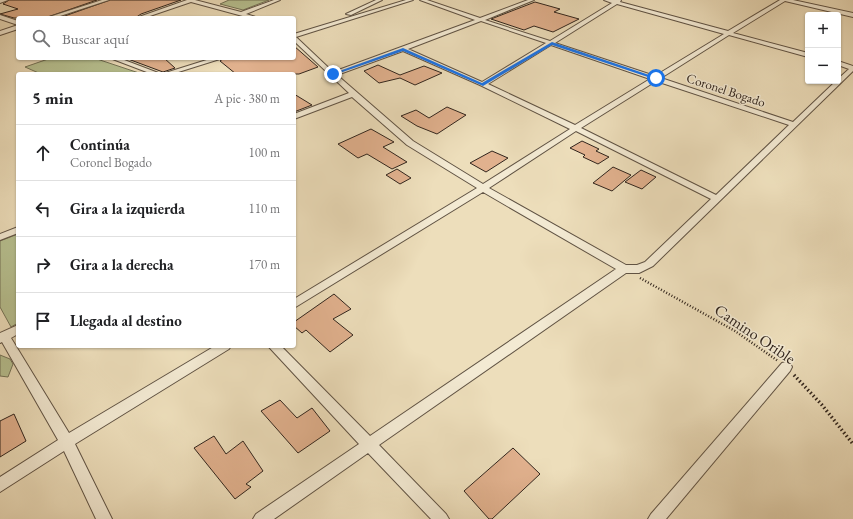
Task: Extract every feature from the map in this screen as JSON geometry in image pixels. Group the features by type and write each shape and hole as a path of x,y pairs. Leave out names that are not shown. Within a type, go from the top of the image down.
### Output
{"street":[{"path":"0,2 6,0"},
{"path":"55,16 107,0"},
{"path":"145,16 190,0 249,16"},
{"path":"237,16 278,0"},
{"path":"296,29 309,32 380,0"},
{"path":"296,36 411,0"},
{"name":"Coronel Bogado","path":"422,0 795,124"},
{"path":"333,74 532,0"},
{"path":"606,0 619,1 805,54"},
{"path":"296,303 483,188 656,78 783,0"},
{"path":"788,0 853,15"},
{"path":"483,84 552,44 619,1"},
{"path":"0,17 16,22"},
{"path":"0,33 16,28"},
{"path":"296,39 353,94 410,143 483,188 624,269 639,269 649,264 853,68 841,64"},
{"path":"403,49 483,84 577,128 717,199"},
{"path":"172,72 213,60"},
{"path":"122,61 152,72"},
{"path":"188,67 192,72"},
{"path":"296,116 353,94"},
{"path":"0,237 16,231"},
{"path":"261,519 624,269"},
{"path":"16,330 2,337 67,442 104,519"},
{"path":"0,485 67,442 222,348"},
{"path":"276,348 441,519"},
{"path":"656,519 786,367"}],"path":[{"name":"Camino Orible","path":"624,269 735,331 786,367 822,405 853,444"}],"green space":[{"path":"229,0 269,0 243,10 220,4"},
{"path":"45,60 100,60 136,72 36,72 25,67"},
{"path":"16,235 16,324 11,327 0,307 0,241"},
{"path":"0,355 10,359 13,364 8,377 0,376"}],"building":[{"path":"9,0 97,0 51,16 16,16 16,18 0,14 18,9 3,4"},
{"path":"110,0 181,0 138,16 65,16"},
{"path":"535,2 560,9 554,12 579,19 553,32 534,26 524,30 491,19"},
{"path":"296,48 318,67 299,74 296,74 296,72 234,72 220,61 296,60"},
{"path":"131,60 166,60 175,68 163,72"},
{"path":"378,65 400,75 424,66 442,73 415,85 400,78 379,83 364,71"},
{"path":"296,95 312,105 296,111"},
{"path":"447,107 466,115 437,134 417,126 401,116 416,110 429,118"},
{"path":"371,129 394,142 383,147 407,162 392,169 367,154 358,158 338,144"},
{"path":"582,141 599,149 596,151 609,157 598,164 583,157 585,155 570,148"},
{"path":"492,151 508,158 486,172 470,163"},
{"path":"613,167 631,175 612,191 593,183"},
{"path":"397,169 411,178 400,184 386,175"},
{"path":"641,170 656,177 642,189 625,182"},
{"path":"334,294 351,309 333,319 353,335 330,352 306,330 302,333 296,328 296,321"},
{"path":"280,400 297,418 312,408 330,431 298,453 261,411"},
{"path":"14,414 26,441 0,457 0,421"},
{"path":"214,436 226,454 243,441 263,471 246,484 251,487 235,499 194,448"},
{"path":"513,448 540,474 492,519 489,519 464,491"}],"route":[{"path":"333,74 403,49 483,84 552,44 656,78"}]}
